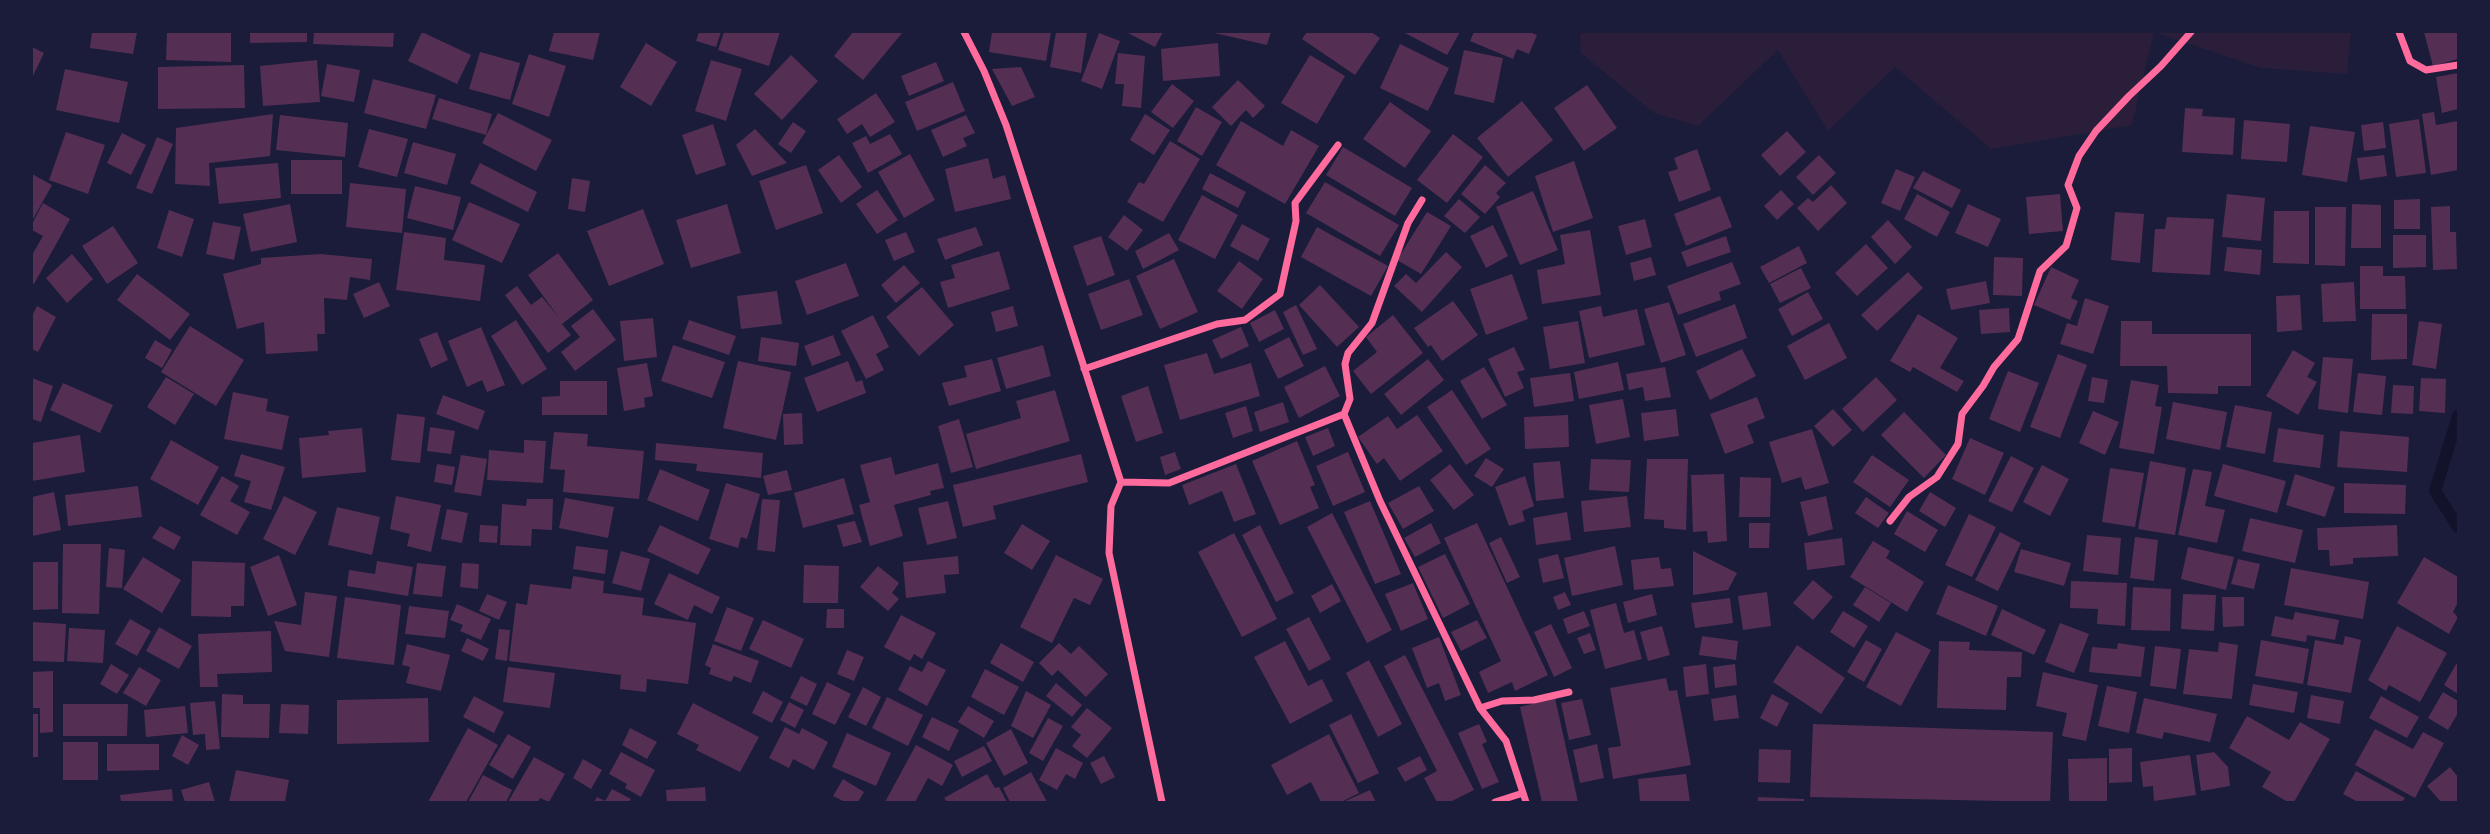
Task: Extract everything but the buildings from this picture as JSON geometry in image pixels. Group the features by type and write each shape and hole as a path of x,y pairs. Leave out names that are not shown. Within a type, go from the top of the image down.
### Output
{"street":[{"path":"964,32 984,71 1006,125 1121,482 1111,506 1109,553 1162,803"},
{"path":"1890,521 1909,496 1937,477 1958,443 1962,414 1994,367 2018,339 2040,271 2066,246 2077,208 2068,185 2080,156 2096,131 2161,66 2190,32"},
{"path":"2399,32 2410,61 2426,70 2459,65"},
{"path":"1084,369 1217,324 1245,320 1280,293 1296,221 1296,203 1338,145"},
{"path":"1422,200 1408,223 1372,323 1348,353 1345,364 1350,399 1344,414 1380,501 1480,708 1506,741 1526,803"},
{"path":"1121,482 1169,483 1344,414"},
{"path":"1480,708 1503,701 1534,700 1569,692"},
{"path":"1494,803 1523,793"}],"shaded area":[{"path":"1580,32 2154,32 2132,125 1991,149 1895,67 1828,131 1778,50 1698,126 1654,113 1581,53"},
{"path":"2154,32 2351,32 2347,74 2261,68"}],"waterway":[{"path":"2458,416 2435,491 2458,527"}]}
